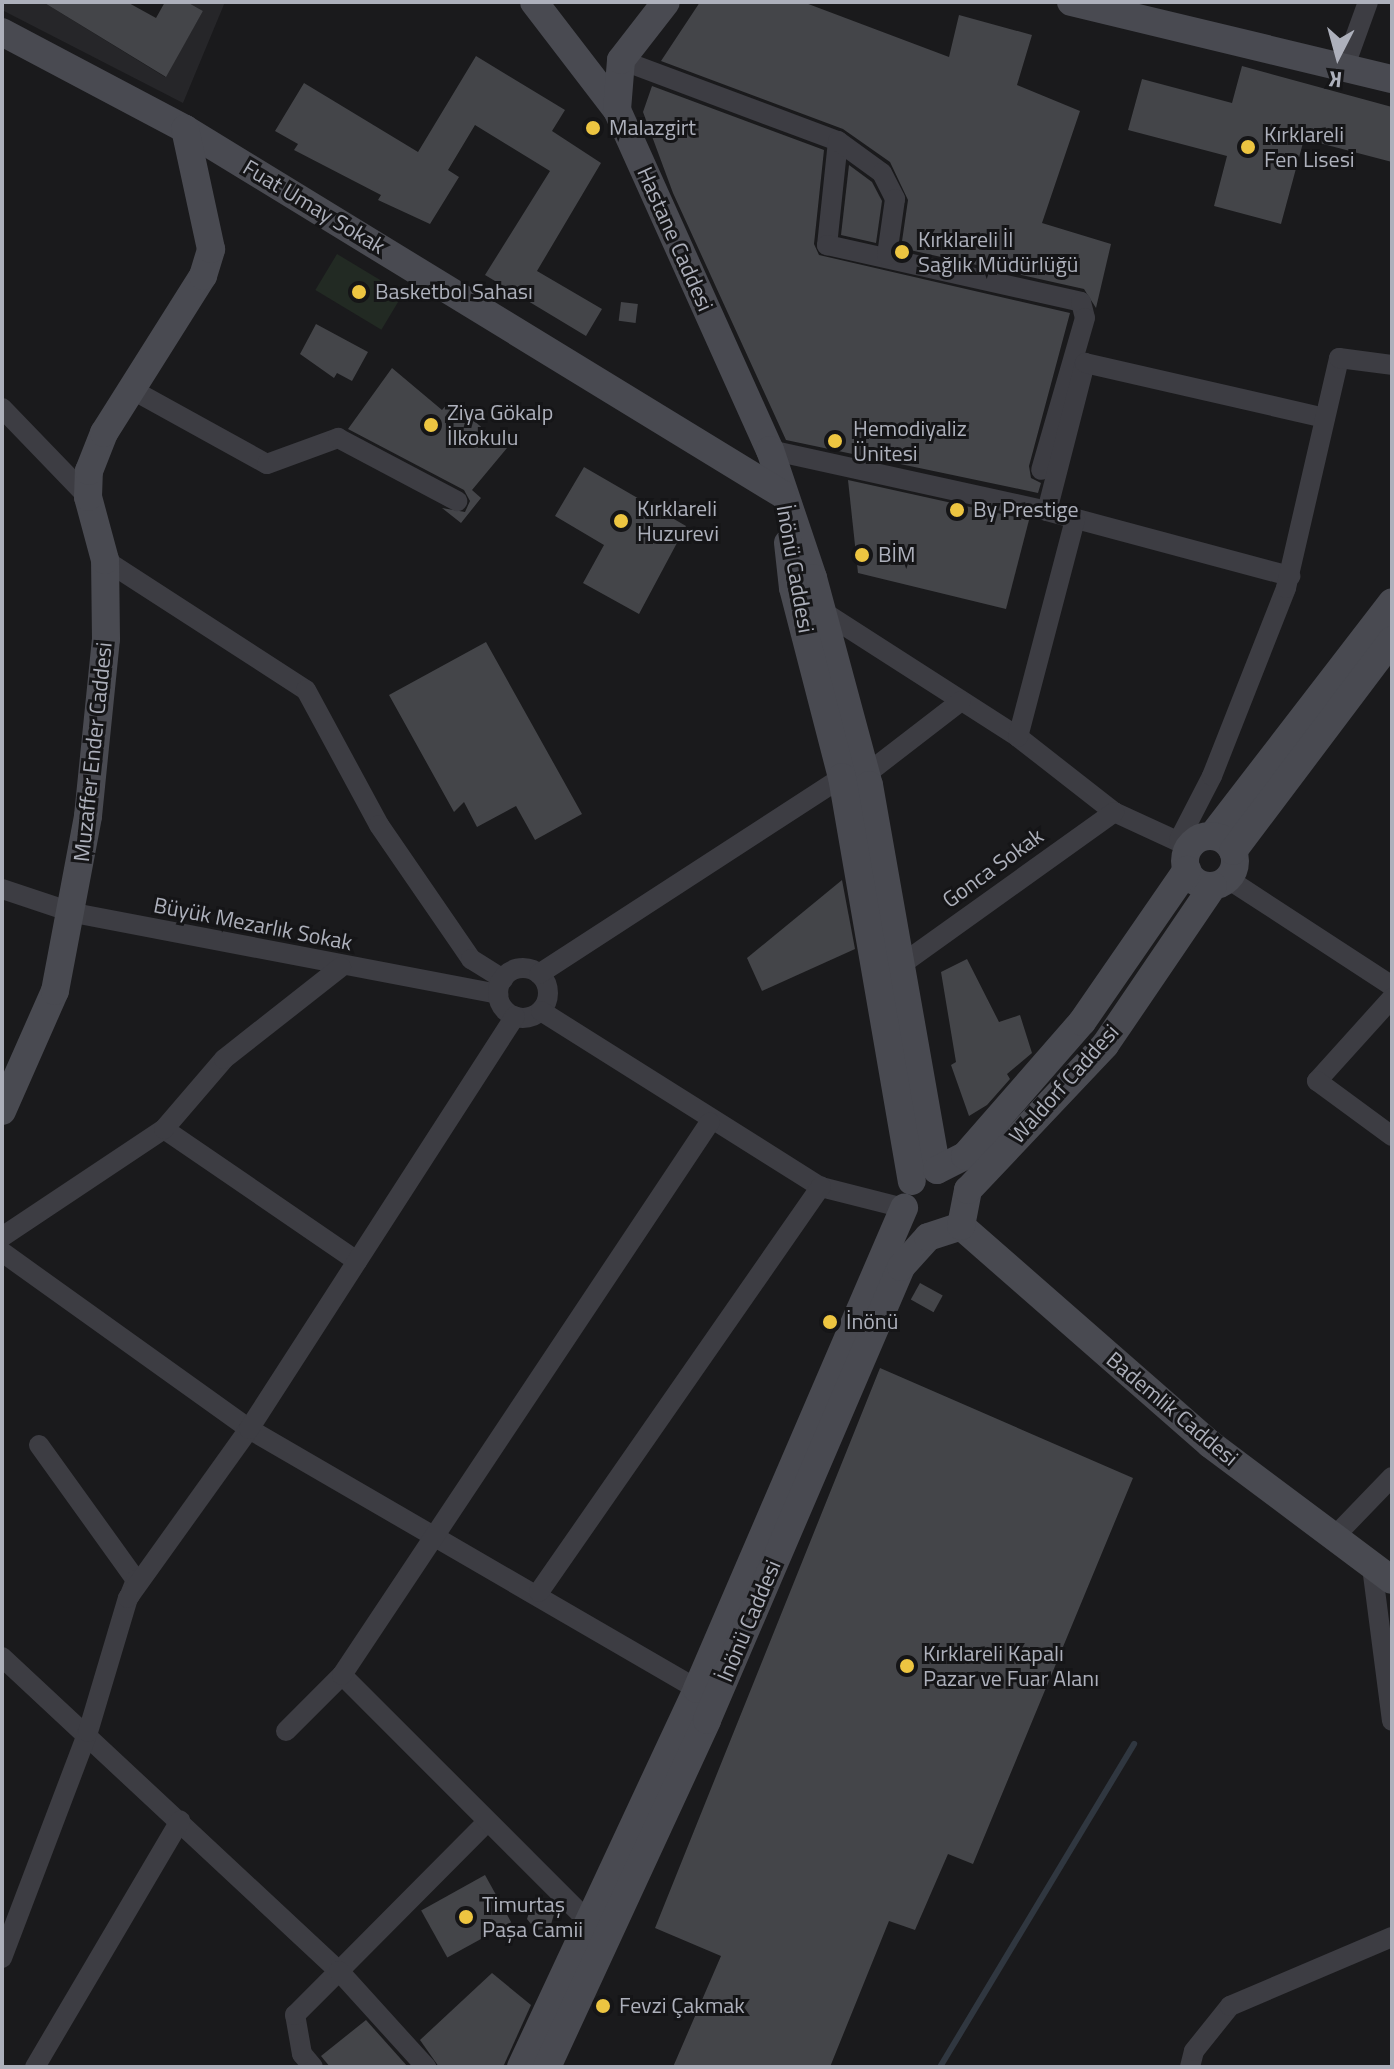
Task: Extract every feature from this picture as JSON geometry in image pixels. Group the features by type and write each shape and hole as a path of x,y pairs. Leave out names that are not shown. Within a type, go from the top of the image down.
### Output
{"main road":[{"name":"Hastane Caddesi","path":"534,2 617,110 770,450 782,494"},
{"path":"617,110 621,60 666,2"},
{"path":"1071,2 1343,71 1392,79"},
{"name":"Fuat Umay Sokak","path":"2,32 185,129 782,494"},
{"name":"Muzaffer Ender Caddesi","path":"2,1111 55,991 74,913 99,731 105,560 88,497 89,471 131,389 203,276 211,249 185,129"},
{"name":"İnönü Caddesi","path":"782,494 822,611 854,776 918,1186"},
{"name":"İnönü Caddesi","path":"521,2067 697,1689 918,1186 902,964 854,776 793,588 782,494"},
{"name":"Waldorf Caddesi","path":"918,1186 965,1156 1082,1022 1200,849 1392,602"},
{"name":"Waldorf Caddesi","path":"1200,849 1392,640"},
{"path":"1200,849 1220,882 1198,883 1200,849"},
{"name":"Waldorf Caddesi","path":"967,1205 1105,1045 1220,882"},
{"name":"Bademlik Caddesi","path":"918,1186 955,1174 967,1205 1210,1444 1382,1574"},
{"path":"918,1186 914,1229 928,1237"},
{"name":"İnönü Caddesi","path":"547,2067 707,1720 901,1267 928,1237 967,1205"}],"street":[{"path":"1343,71 1368,2"},
{"path":"621,60 838,141 882,173 895,199 887,255"},
{"path":"838,141 827,245 887,255 1081,302 1085,318 1041,470"},
{"path":"822,611 1018,737 1114,812 1200,849 1212,776 1290,576 1339,358 1392,365"},
{"path":"1047,511 1085,363 1325,418"},
{"path":"131,389 267,464 338,438 457,501"},
{"path":"5,418 88,497"},
{"path":"770,450 1047,511 1290,576"},
{"path":"1018,737 1075,519"},
{"path":"105,560 306,690 388,837 471,959 500,986 515,1016"},
{"path":"500,986 516,969 539,974 854,776 961,701"},
{"name":"Gonca Sokak","path":"902,964 1114,812"},
{"path":"1220,882 1392,986"},
{"name":"Büyük Mezarlık Sokak","path":"2,889 74,913 341,967 500,986"},
{"path":"2,1237 164,1129 224,1059 341,967"},
{"path":"539,974 548,996 541,1011"},
{"path":"1392,998 1317,1081 1392,1136"},
{"path":"128,1598 249,1429 515,1016 541,1011 710,1122 821,1187 918,1186"},
{"path":"286,1731 342,1675 439,1534 710,1122"},
{"path":"164,1129 357,1261"},
{"path":"539,1592 821,1187"},
{"path":"2,1252 249,1429 539,1592 697,1689"},
{"path":"2,1958 88,1732 136,1580 39,1445"},
{"path":"1335,1536 1392,1477"},
{"path":"1382,1574 1392,1721"},
{"path":"2,1657 88,1732 339,1971 426,2067"},
{"path":"342,1675 486,1823 588,1921"},
{"path":"35,2067 180,1821"},
{"path":"313,2067 302,2054 295,2015 486,1823"},
{"path":"1190,2067 1194,2051 1230,2006 1392,1937"}],"shaded area":[{"path":"2,2 43,2 165,77 203,11 187,2 225,2 183,103 2,10"},
{"name":"Basketbol Sahası","path":"337,254 403,294 381,330 315,290"}],"building":[{"path":"43,2 127,2 156,18 165,2 187,2 203,11 166,77"},
{"path":"700,2 803,2 949,57 959,15 1032,35 1017,85 1080,111 1042,223 1111,244 1096,308 1084,289 901,248 908,200 890,162 843,129 661,61"},
{"path":"476,56 565,110 552,131 601,163 537,271 602,309 586,336 485,275 550,171 475,125 448,170 459,177 430,224 378,200 381,195 294,150 298,144 275,131 304,83 418,152"},
{"name":"Kırklareli Fen Lisesi","path":"1242,66 1392,107 1392,162 1304,139 1281,224 1214,206 1227,156 1128,130 1142,79 1232,103"},
{"path":"652,86 824,150 814,244 819,255 1070,313 1029,466 1031,478 1041,483 1038,493 786,440 673,193 643,112"},
{"path":"849,165 872,182 882,201 876,243 841,235"},
{"path":"621,302 638,304 636,323 619,321"},
{"path":"316,324 368,352 352,381 337,373 334,378 300,354"},
{"name":"Ziya Gökalp İlkokulu","path":"392,368 442,410 448,403 507,448 472,490 481,498 461,523 442,508 465,512 470,501 464,490 348,429"},
{"name":"Kırklareli Huzurevi","path":"584,467 686,526 639,614 583,583 604,545 555,516"},
{"path":"848,480 1029,520 1006,609 858,573"},
{"path":"486,642 582,814 535,840 516,806 477,827 464,802 454,812 389,695"},
{"path":"842,880 855,949 762,991 747,958"},
{"path":"967,959 999,1022 1020,1015 1032,1053 1007,1074 1010,1079 987,1105 969,1116 951,1065 956,1062 941,972"},
{"path":"920,1283 943,1296 934,1312 911,1300"},
{"name":"Kırklareli Kapalı Pazar ve Fuar Alanı","path":"880,1368 1133,1478 973,1864 948,1854 915,1930 889,1921 830,2067 673,2067 721,1956 655,1928"},
{"name":"Timurtaş Paşa Camii","path":"485,1875 511,1922 447,1958 421,1910"},
{"path":"545,1904 554,1914 550,1928 536,1930 527,1919 531,1906"},
{"path":"492,1973 531,2005 503,2067 439,2067 420,2040"},
{"path":"366,2020 408,2067 330,2067 321,2056"}],"waterway":[{"path":"940,2067 1134,1744"}],"place":[{"name":"Malazgirt","path":"593,128"},
{"name":"Kırklareli Fen Lisesi","path":"1248,147"},
{"name":"Kırklareli İl Sağlık Müdürlüğü","path":"902,252"},
{"name":"Basketbol Sahası","path":"359,292"},
{"name":"Ziya Gökalp İlkokulu","path":"431,425"},
{"name":"Hemodiyaliz Ünitesi","path":"835,441"},
{"name":"By Prestige","path":"957,510"},
{"name":"Kırklareli Huzurevi","path":"621,521"},
{"name":"BİM","path":"862,555"},
{"name":"İnönü","path":"830,1322"},
{"name":"Kırklareli Kapalı Pazar ve Fuar Alanı","path":"907,1666"},
{"name":"Timurtaş Paşa Camii","path":"466,1917"},
{"name":"Fevzi Çakmak","path":"603,2006"}]}
